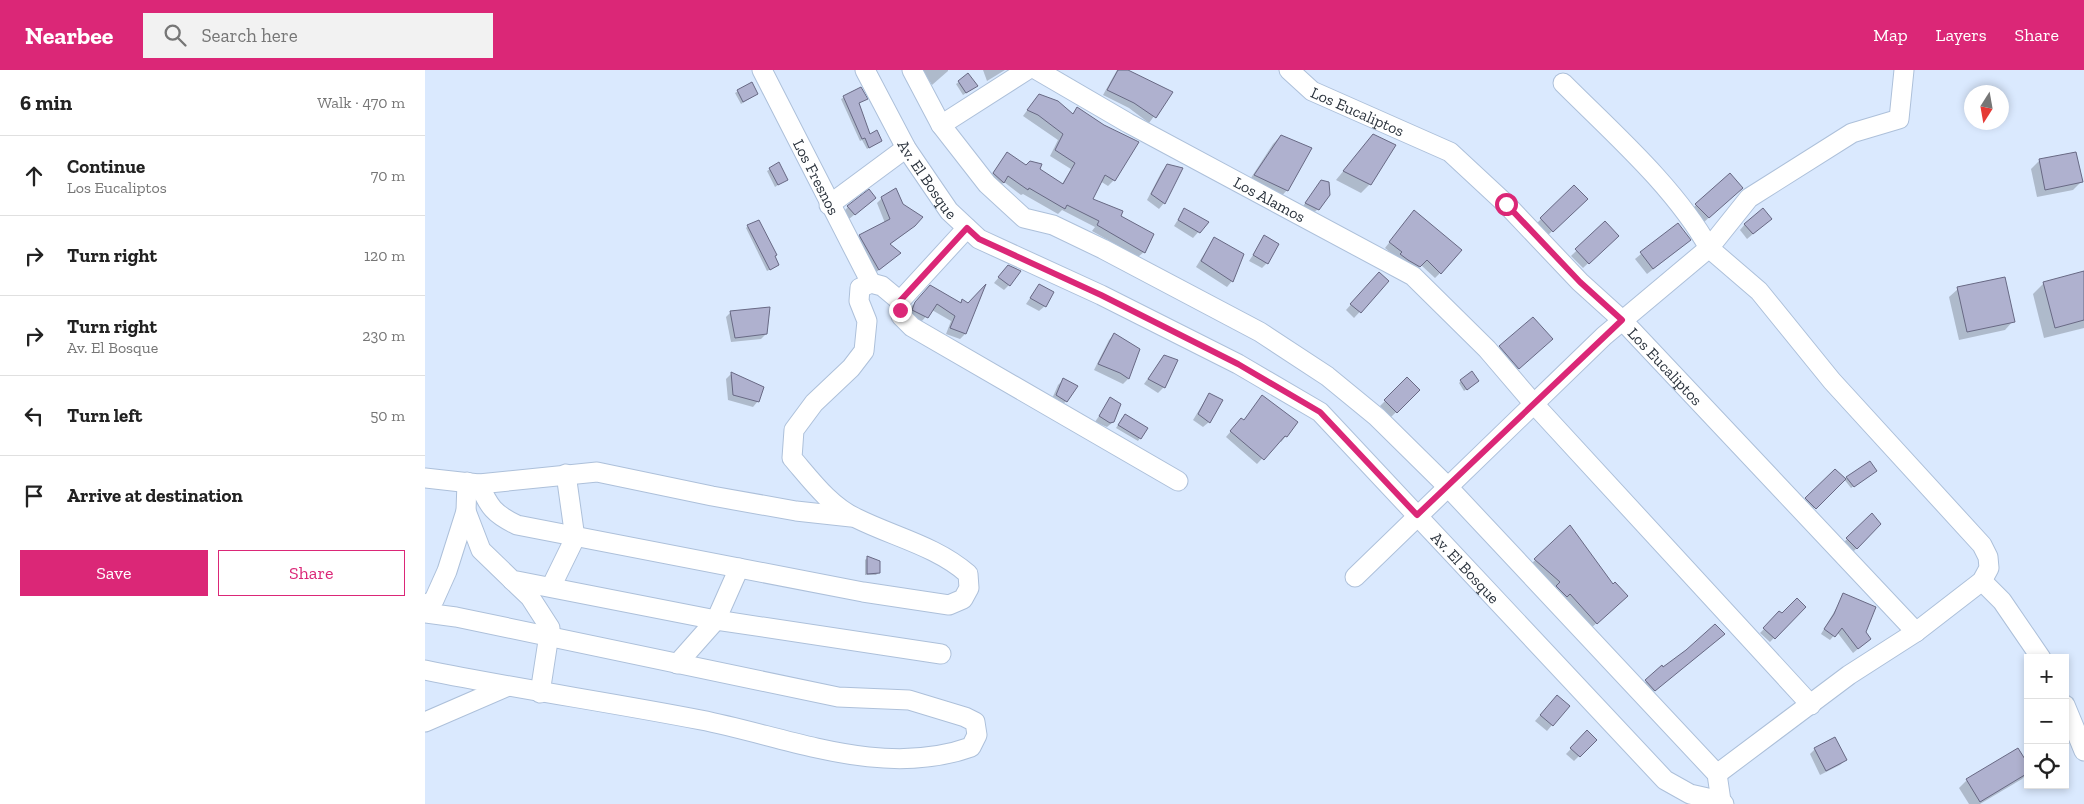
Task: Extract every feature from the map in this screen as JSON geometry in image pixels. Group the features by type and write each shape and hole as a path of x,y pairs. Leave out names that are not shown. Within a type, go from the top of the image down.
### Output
{"street":[{"name":"Los Fresnos","path":"762,70 829,205 871,283"},
{"name":"Av. El Bosque","path":"865,70 906,148 949,211 979,239 1101,295 1238,364 1320,412 1665,780 1689,794 1723,802 1717,774"},
{"path":"912,70 941,125 987,184 1024,218 1053,225 1103,249 1259,332 1327,376 1377,418 1448,487 1717,774 1849,675 1916,632 1982,581 1989,568 1988,557 1982,544 1832,381 1759,291 1709,248 1695,222 1628,148 1563,83"},
{"path":"941,125 1027,70"},
{"name":"Los Alamos","path":"1037,70 1128,123 1413,276 1487,349 1535,404 1811,705"},
{"name":"Los Eucaliptos","path":"1289,70 1312,91 1450,152 1506,204 1580,282 1622,320 1916,632"},
{"path":"1355,577 1417,515 1622,320 1709,248 1749,198 1853,133 1899,119 1904,70"},
{"path":"829,205 906,148"},
{"path":"967,228 900,301 901,316 912,327 1179,481"},
{"path":"473,483 497,515 517,525 575,538 863,592 949,604 963,599 969,588 969,574 957,564 920,545 855,518 835,505 793,458 793,430 814,403 851,368 864,351 867,321 859,301 860,288 871,283 882,286 900,301"},
{"path":"425,478 473,483 597,472 759,505 855,518"},
{"path":"551,587 575,538 566,474"},
{"path":"425,605 434,600 447,571 467,511 473,483"},
{"path":"467,511 481,550 530,597 550,628 540,693"},
{"path":"677,664 716,620 739,568"},
{"path":"512,580 716,620 941,654"},
{"path":"1982,581 2002,601 2038,654"},
{"path":"425,613 456,617 838,697 909,700 975,722 977,735 971,747 947,756 909,757 837,753 702,720 506,687 425,670"},
{"path":"425,722 506,687"},
{"path":"2069,714 2084,750"}],"building":[{"path":"1118,70 1128,70 1173,92 1156,118 1134,103 1107,90"},
{"path":"968,73 978,86 966,93 958,81"},
{"path":"752,82 758,94 743,102 737,90"},
{"path":"861,87 868,99 859,103 870,134 877,130 882,141 869,148 865,138 862,139 843,96"},
{"path":"1039,94 1058,101 1073,114 1077,107 1104,125 1139,142 1115,181 1105,175 1093,199 1123,211 1121,216 1154,234 1145,253 1097,225 1099,221 1067,205 1065,209 1029,188 1028,190 1008,176 1004,183 993,173 1007,152 1026,165 1030,161 1042,164 1040,169 1063,184 1075,163 1055,150 1063,134 1038,115 1027,110"},
{"path":"1373,134 1396,145 1371,185 1343,171"},
{"path":"1281,135 1312,148 1288,191 1254,175"},
{"path":"2076,152 2083,182 2045,190 2039,159"},
{"path":"779,162 788,180 778,185 769,168"},
{"path":"1167,164 1183,168 1165,204 1151,194"},
{"path":"1730,173 1743,188 1709,218 1695,204"},
{"path":"1321,180 1329,182 1330,195 1319,210 1305,203"},
{"path":"1574,185 1588,199 1553,232 1540,218"},
{"path":"896,188 903,204 923,217 915,226 890,244 901,253 879,270 859,235 890,219 881,197"},
{"path":"869,189 876,198 855,215 847,206"},
{"path":"1184,208 1209,222 1200,233 1178,220"},
{"path":"1763,208 1772,219 1753,234 1744,224"},
{"path":"1414,210 1462,250 1441,274 1427,260 1420,267 1408,260 1400,254 1402,252 1389,242"},
{"path":"759,220 777,255 775,256 779,265 770,270 747,225"},
{"path":"1605,221 1619,236 1589,264 1575,249"},
{"path":"1678,223 1691,240 1653,269 1640,252"},
{"path":"1264,235 1279,244 1268,264 1253,255"},
{"path":"1214,237 1244,254 1233,282 1201,261"},
{"path":"1008,265 1021,271 1010,286 998,277"},
{"path":"2084,271 2084,320 2055,328 2043,282"},
{"path":"1379,272 1389,281 1361,313 1350,304"},
{"path":"2005,277 2015,322 1967,332 1957,287"},
{"path":"986,284 966,334 950,328 955,316 937,304 928,318 912,310 915,302 930,285 961,303 962,299 968,303"},
{"path":"1039,284 1054,292 1046,307 1030,298"},
{"path":"770,307 767,334 735,338 730,311"},
{"path":"1533,317 1553,339 1519,369 1499,346"},
{"path":"1114,333 1140,349 1129,379 1098,364"},
{"path":"1164,355 1178,360 1165,388 1148,379"},
{"path":"1472,371 1479,381 1467,390 1460,380"},
{"path":"731,372 764,387 759,402 733,395"},
{"path":"1407,377 1420,390 1397,413 1384,400"},
{"path":"1063,378 1078,386 1067,402 1056,395"},
{"path":"1209,393 1223,400 1210,423 1198,414"},
{"path":"1262,395 1298,422 1287,437 1285,436 1264,460 1230,431 1241,418 1244,420"},
{"path":"1110,397 1121,404 1114,422 1110,423 1099,416"},
{"path":"1125,414 1148,428 1141,439 1118,425"},
{"path":"1870,461 1877,471 1854,487 1846,477"},
{"path":"1835,469 1846,479 1816,509 1805,498"},
{"path":"1872,513 1881,524 1857,549 1846,538"},
{"path":"1570,525 1613,584 1615,582 1628,596 1597,624 1570,594 1567,597 1556,586 1560,582 1534,559"},
{"path":"867,556 880,561 880,573 867,574"},
{"path":"1843,593 1876,607 1866,632 1871,639 1858,649 1842,628 1835,637 1824,629 1834,614"},
{"path":"1797,598 1806,607 1775,639 1763,628 1779,611 1782,613"},
{"path":"1715,624 1725,634 1655,691 1645,680 1662,665 1663,667 1686,650"},
{"path":"1557,695 1570,706 1553,726 1540,715"},
{"path":"1587,730 1597,740 1580,757 1570,748"},
{"path":"1835,737 1847,760 1826,771 1814,748"},
{"path":"2018,748 2024,758 2024,775 1980,802 1966,779"}],"route":[{"path":"900,310 900,301 967,228 979,239 1101,295 1238,364 1320,412 1417,515 1622,320 1580,282 1506,204"}]}
